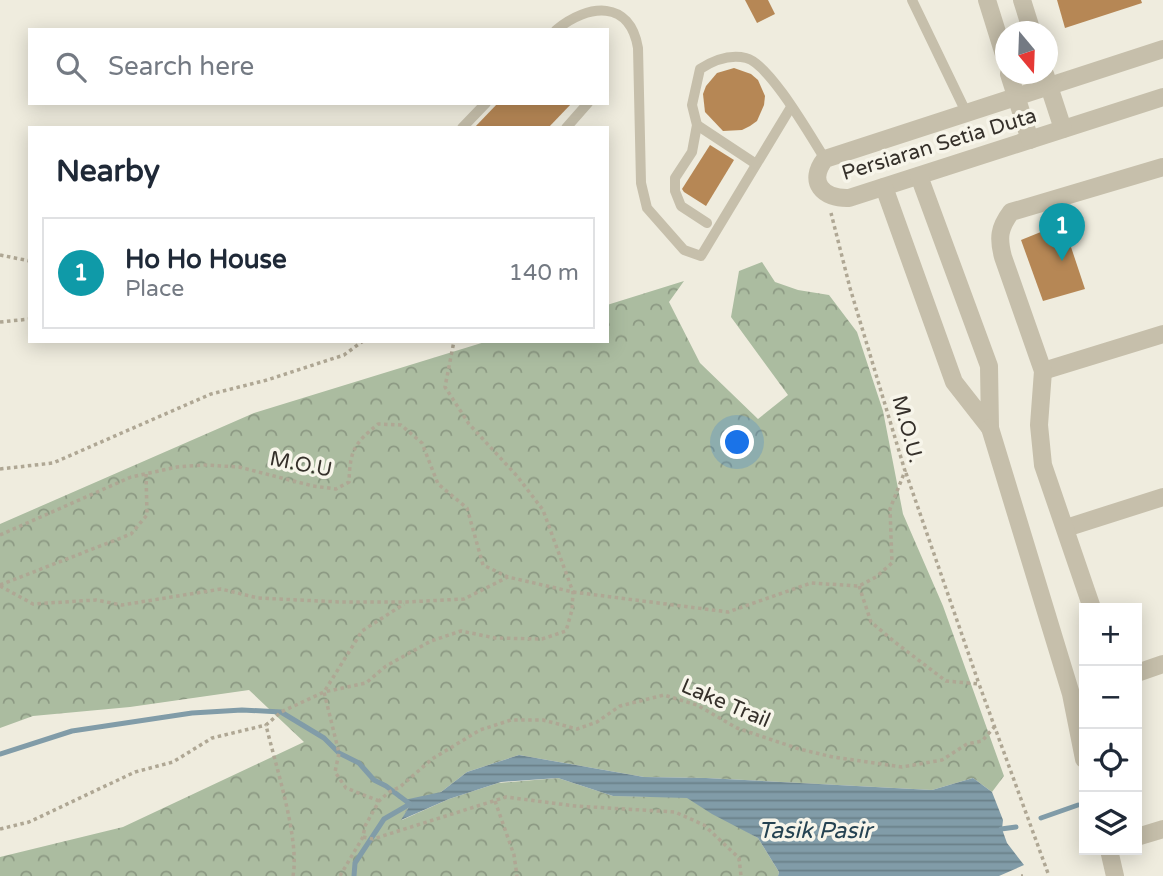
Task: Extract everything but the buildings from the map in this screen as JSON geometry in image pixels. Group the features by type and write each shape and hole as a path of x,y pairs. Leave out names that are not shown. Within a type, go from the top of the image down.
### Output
{"street":[{"path":"987,0 995,26"},
{"path":"1022,0 1029,21"},
{"name":"Persiaran Setia Duta","path":"1058,77 1163,49"},
{"path":"1012,84 1030,140"},
{"name":"Persiaran Setia Duta","path":"1039,84 1016,96 825,159 817,176 821,189 828,196 849,198 1163,97"},
{"path":"1048,84 1063,129"},
{"path":"1090,603 1043,465 1039,425 1043,371 999,240 1001,226 1011,212 1163,167"},
{"path":"919,176 989,366 989,428 1078,692 1081,729"},
{"path":"884,187 954,382 989,428"},
{"path":"1043,371 1163,334"},
{"path":"1066,528 1163,497"},
{"path":"1142,671 1163,664"},
{"path":"1142,835 1163,829"},
{"path":"1110,855 1115,876"}],"lane":[{"path":"912,0 966,112"},
{"path":"559,28 576,15 598,9 629,19 636,33 638,48 641,183 648,208 684,250 701,256 791,107"},
{"path":"706,223 681,206 675,191 675,178 692,152 697,125 692,105 700,69 718,58 747,58 768,72 825,159"},
{"path":"464,126 484,105"},
{"path":"568,126 586,105"},
{"path":"697,125 757,164"}],"path":[{"name":"M.O.U.","path":"830,214 905,471 890,509 892,563 876,577 859,586"},
{"path":"0,255 28,261"},
{"path":"0,322 28,319"},
{"path":"0,468 53,463 211,394 267,380 344,355 360,343"},
{"path":"0,829 29,822 135,772 173,762 212,738 266,725 281,712 324,692 366,683 386,666 461,631 495,638 542,639 566,631 572,610 573,592 543,510 469,424 445,387 454,343"},
{"name":"M.O.U","path":"0,535 97,491 146,473 205,465 239,467 313,486 336,489 349,482 349,458 360,438 378,424 401,425 422,443 439,484 467,509 483,565 508,577 573,592 728,612 811,583 859,586"},
{"path":"905,471 1049,876"},
{"path":"0,585 131,534 148,515 146,473"},
{"path":"0,585 33,604 96,600 122,606 221,589 258,598 340,603 406,602 464,599 508,577"},
{"path":"859,586 871,622 946,681 979,684"},
{"path":"340,876 363,837 365,826 379,801 345,788 335,772 340,753 324,692 362,631 406,602"},
{"name":"Lake Trail","path":"379,801 432,760 480,730 511,720 543,720 577,729 597,722 620,706 664,695 697,705 737,728 799,749 902,767 942,760 967,744 982,741 996,725"},
{"path":"266,725 296,862 293,876"},
{"path":"363,837 373,839 506,797 575,806 675,812 704,825 730,850 739,859 741,876"},
{"path":"495,801 514,855 517,876"}],"green space":[{"path":"762,262 775,282 798,290 829,295 857,332 883,411 903,514 943,606 1004,776 992,792 973,778 932,790 644,777 519,755 467,772 441,792 410,804 402,820 449,799 498,783 558,778 613,796 687,797 758,838 779,872 778,876 0,876 0,857 123,827 304,742 249,690 130,707 33,716 0,728 0,524 254,413 482,343 609,343 609,304 684,281 669,302 700,363 758,419 788,395 731,317 739,271"}],"water":[{"name":"Tasik Pasir","path":"519,755 644,777 932,790 973,778 992,792 1003,820 1002,829 1007,843 1024,865 999,876 778,876 779,872 758,838 687,798 613,796 558,778 501,782 449,799 401,820 410,805 404,800 441,792 467,772"}],"waterway":[{"path":"0,754 72,731 192,713 242,710 281,712 324,738 339,753 359,763 374,780 410,804 384,819 355,863 354,876"},
{"path":"1041,818 1078,805"},
{"path":"1001,829 1016,827"}],"place":[{"name":"Ho Ho House","path":"1062,261"}]}
